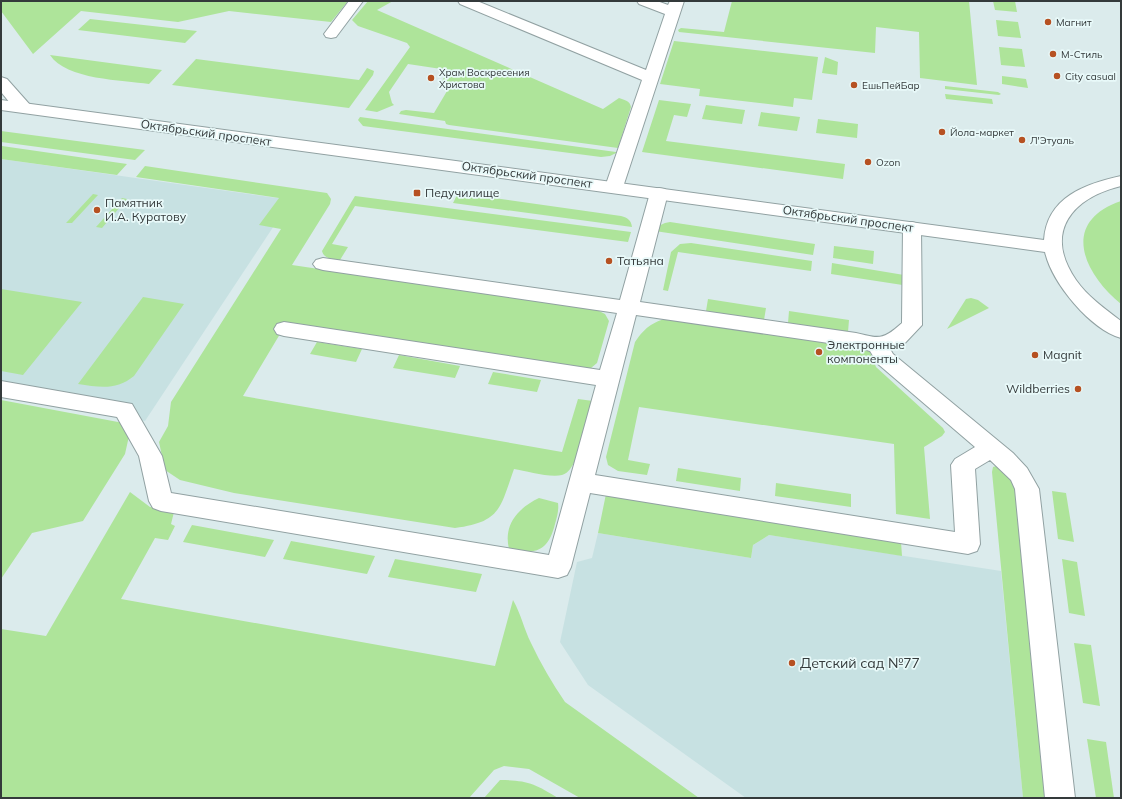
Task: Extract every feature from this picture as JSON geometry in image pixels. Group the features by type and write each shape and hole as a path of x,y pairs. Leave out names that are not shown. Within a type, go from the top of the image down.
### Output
{"main road":[{"path":"331,34 356,1"},
{"path":"465,1 651,78"},
{"path":"614,187 675,6 644,1"},
{"path":"1,82 25,109"},
{"name":"Октябрьский проспект","path":"1,105 1052,247"},
{"path":"1121,181 1094,188 1078,196 1066,206 1057,218 1052,232 1052,247 1057,264 1072,288 1081,299 1101,317 1121,331"},
{"path":"1,388 124,410 150,456 161,501 558,567 659,193"},
{"path":"323,264 856,340 878,346 898,338 912,324 912,228"},
{"path":"284,329 608,379"},
{"path":"878,346 885,359 1005,459 1019,474 1027,489 1060,798"},
{"path":"581,482 968,544 963,465 991,448"}],"shaded area":[{"path":"1,159 291,200 145,421 1,394"},
{"name":"Детский сад №77","path":"598,533 751,558 753,545 769,535 1001,571 1023,798 746,798 588,685 560,642 577,562 592,558"}],"green space":[{"path":"1,1 348,1 331,22 229,11 178,22 81,11 33,54 1,11"},
{"path":"368,1 393,1 377,10 603,109 619,98 627,101 630,103 631,107 618,148 449,125 446,124 445,121 399,114 401,111 406,110 434,113 450,86 440,85 448,70 408,64 389,92 394,105 377,112 365,110 410,47 407,43 358,26 352,20"},
{"path":"732,1 969,1 977,85 920,78 919,32 876,27 875,53 679,32 678,30 681,28 724,32"},
{"path":"993,1 1015,1 1017,12 995,10"},
{"path":"90,19 197,31 185,43 78,30"},
{"path":"996,20 1018,22 1021,38 998,36"},
{"path":"674,41 818,57 812,100 794,98 793,107 699,96 700,89 660,84"},
{"path":"999,47 1022,49 1025,67 1001,65"},
{"path":"50,55 162,70 149,84 110,80 69,70 58,63"},
{"path":"825,57 838,62 837,75 822,73"},
{"path":"196,59 359,80 367,68 374,71 373,75 349,108 172,85"},
{"path":"1002,76 1026,79 1028,88 1002,84"},
{"path":"945,86 998,92 1001,94 945,89"},
{"path":"945,94 992,99 993,104 946,99"},
{"path":"659,100 691,104 687,117 674,115 666,141 845,164 843,179 642,152"},
{"path":"706,105 745,110 742,124 702,119"},
{"path":"761,112 800,117 797,131 758,126"},
{"path":"360,117 616,153 610,156 601,157 363,126 358,120"},
{"path":"818,119 858,124 857,138 816,133"},
{"path":"1,131 145,150 135,160 1,142"},
{"path":"1,146 127,164 117,175 1,159"},
{"path":"145,166 327,193 331,199 330,204 292,265 597,310 605,314 609,321 597,363 591,368 583,369 286,324 243,396 562,452 578,399 593,401 575,461 570,469 567,473 557,476 514,469 501,503 490,517 482,522 455,528 234,493 180,480 165,470 159,442 168,426 171,402 281,229 259,225 279,198 136,177"},
{"path":"458,193 621,216 629,220 632,227 453,203"},
{"path":"93,194 98,195 72,223 66,223"},
{"path":"355,196 631,232 628,242 355,206 332,244 348,247 340,260 327,257 322,251"},
{"path":"122,198 127,199 102,228 96,227"},
{"path":"1121,201 1121,304 1096,278 1088,263 1084,249 1084,235 1090,222 1102,210"},
{"path":"670,222 815,244 813,255 655,231 656,227"},
{"path":"691,243 812,261 811,271 678,252 668,291 663,290 671,252 680,244"},
{"path":"834,246 874,251 873,264 833,258"},
{"path":"832,263 904,275 909,286 831,274"},
{"path":"1,289 82,302 23,375 1,371"},
{"path":"143,297 184,304 134,376 121,384 107,387 78,384"},
{"path":"971,298 978,300 989,308 947,329 966,299"},
{"path":"708,299 766,308 764,320 706,311"},
{"path":"789,311 849,320 848,332 788,323"},
{"path":"673,317 862,345 870,352 876,367 943,428 945,432 942,436 924,447 930,519 896,514 894,444 639,407 628,460 650,464 647,475 618,471 608,465 606,457 635,342 651,325 661,320"},
{"path":"317,342 362,349 356,362 310,354"},
{"path":"399,355 460,366 455,378 393,368"},
{"path":"493,372 541,380 537,392 488,384"},
{"path":"1,400 124,423 129,436 125,454 83,521 32,533 1,579"},
{"path":"1000,465 1021,490 1052,798 1023,798 992,472 993,467"},
{"path":"678,468 741,478 740,491 676,481"},
{"path":"776,483 851,494 851,507 775,496"},
{"path":"1052,491 1066,493 1074,542 1058,539"},
{"path":"130,492 150,507 173,510 174,512 171,524 175,526 168,540 155,538 121,599 495,666 513,600 535,651 565,702 699,798 580,798 529,769 504,766 494,770 469,798 1,798 1,629 46,636"},
{"path":"606,494 901,542 902,556 769,535 753,545 751,558 598,533"},
{"path":"539,498 558,503 558,511 549,541 544,546 533,551 526,552 509,549 508,532 514,518 531,502"},
{"path":"192,525 274,540 265,557 183,542"},
{"path":"291,541 375,556 367,574 283,559"},
{"path":"395,559 482,574 476,592 388,577"},
{"path":"1062,559 1077,562 1085,616 1069,613"},
{"path":"1074,643 1091,645 1100,706 1083,703"},
{"path":"1087,739 1106,742 1114,798 1096,798"},
{"path":"500,780 531,784 558,798 484,798"}],"place":[{"name":"Магнит","path":"1048,22"},
{"name":"М-Стиль","path":"1053,54"},
{"name":"City сasual","path":"1057,76"},
{"name":"Храм Воскресения Христова","path":"431,78"},
{"name":"ЕшьПейБар","path":"854,85"},
{"name":"Йола-маркет","path":"942,132"},
{"name":"Л'Этуаль","path":"1022,140"},
{"name":"Ozon","path":"868,162"},
{"name":"Педучилище","path":"417,193"},
{"name":"Памятник И.А. Куратову","path":"97,210"},
{"name":"Татьяна","path":"609,261"},
{"name":"Электронные компоненты","path":"819,352"},
{"name":"Magnit","path":"1035,355"},
{"name":"Wildberries","path":"1078,389"},
{"name":"Детский сад №77","path":"792,663"}]}
